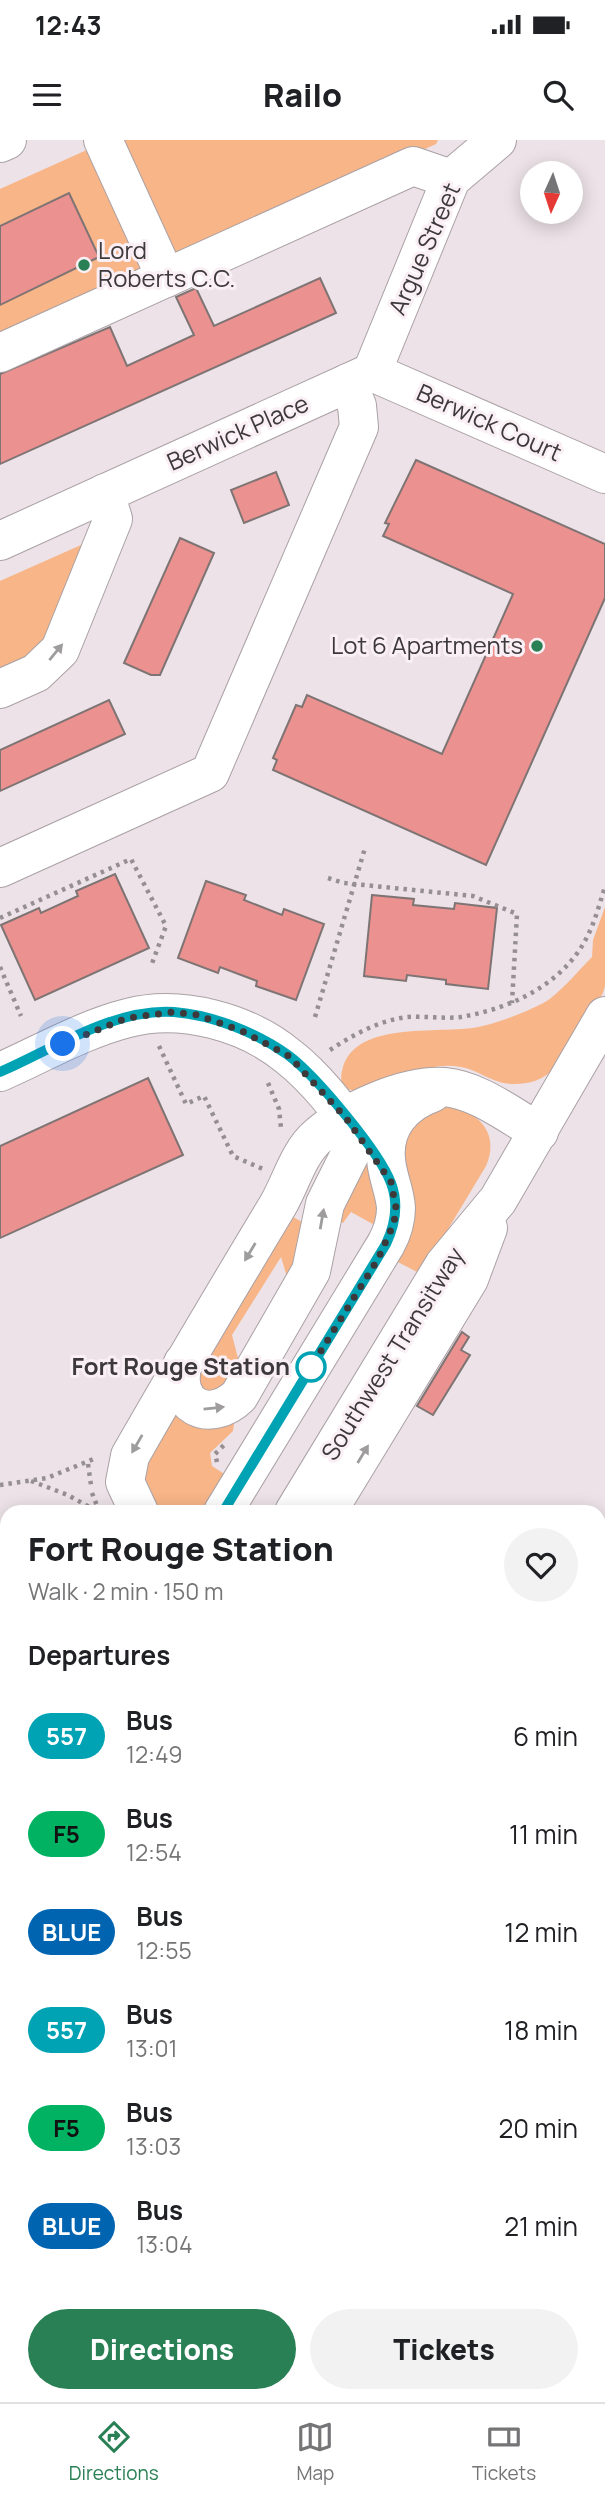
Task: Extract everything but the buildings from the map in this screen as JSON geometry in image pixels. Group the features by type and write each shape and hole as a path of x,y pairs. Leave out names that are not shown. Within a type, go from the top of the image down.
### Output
{"street":[{"path":"0,143 7,140"},
{"path":"103,140 166,278"},
{"name":"Argue Street","path":"360,378 452,179 497,140"},
{"path":"0,353 413,166 452,179"},
{"path":"0,868 210,773 359,427 357,406 360,378"},
{"name":"Berwick Court","path":"360,378 605,474"},
{"name":"Berwick Place","path":"0,541 360,378"},
{"path":"0,689 36,673 60,650 113,519 105,493"},
{"path":"0,1072 105,1025 149,1013 197,1015 242,1031 289,1056 346,1118 391,1182"},
{"name":"Southwest Transitway","path":"299,1505 444,1265 498,1200 605,1016"},
{"path":"134,1505 128,1495 126,1468 130,1456 183,1363 304,1136 302,1101 284,1067 266,1047 242,1031"},
{"path":"284,1172 317,1136 346,1118 405,1090 425,1086 477,1096 539,1132"},
{"path":"227,1505 386,1244 396,1208 386,1147 399,1113 421,1097 448,1090 462,1091"},
{"path":"183,1363 180,1385 189,1402 196,1407 221,1409 240,1396 311,1271 325,1204 351,1152 351,1132 346,1118"},
{"name":"Southwest Transitway","path":"331,1505 469,1279 498,1200"}],"path":[{"path":"315,1017 365,848"},
{"path":"0,918 131,859 166,926 151,966"},
{"path":"328,878 355,884 473,896 517,914 512,1003"},
{"path":"358,1032 405,1017 460,1017 512,1003 552,981 575,958 589,933 605,887"},
{"path":"0,967 21,1016"},
{"path":"156,1038 186,1104 204,1096 233,1156 284,1172"},
{"path":"264,1076 274,1092"},
{"path":"30,1481 68,1495 86,1505"}],"shaded area":[{"name":"Lord Roberts C.C.","path":"109,140 438,140 436,144 0,341 0,189"},
{"path":"90,541 48,646 0,676 0,581"},
{"path":"605,907 604,990 567,1053 551,1072 528,1083 508,1084 462,1067 437,1066 364,1089 352,1090 343,1085 342,1071 350,1054 364,1043 403,1032 483,1026 518,1014 551,998 592,957 593,940"},
{"path":"441,1107 465,1111 475,1117 488,1132 490,1154 486,1166 421,1274 394,1260 405,1127"},
{"path":"365,1160 376,1172 380,1228 351,1212 343,1223 332,1216"},
{"path":"288,1214 309,1226 288,1280 281,1257 232,1335 241,1370 210,1398 192,1375"},
{"path":"173,1407 235,1417 233,1431 210,1453 212,1466 229,1477 208,1505 152,1505 146,1499 142,1459"}],"bus line":[{"name":"557","path":"0,1072 105,1025 127,1018 149,1013 197,1015 242,1031 289,1056 346,1118 384,1168 391,1182 396,1208 391,1234 228,1505"}],"place":[{"name":"Lord Roberts C.C.","path":"84,265"},
{"name":"Lot 6 Apartments","path":"537,646"},
{"name":"Fort Rouge Station","path":"311,1367"}],"route":[{"path":"63,1044 105,1025 149,1013 197,1015 242,1031 289,1056 346,1118 384,1168 391,1182 396,1208 394,1223 378,1259 311,1367"}]}
